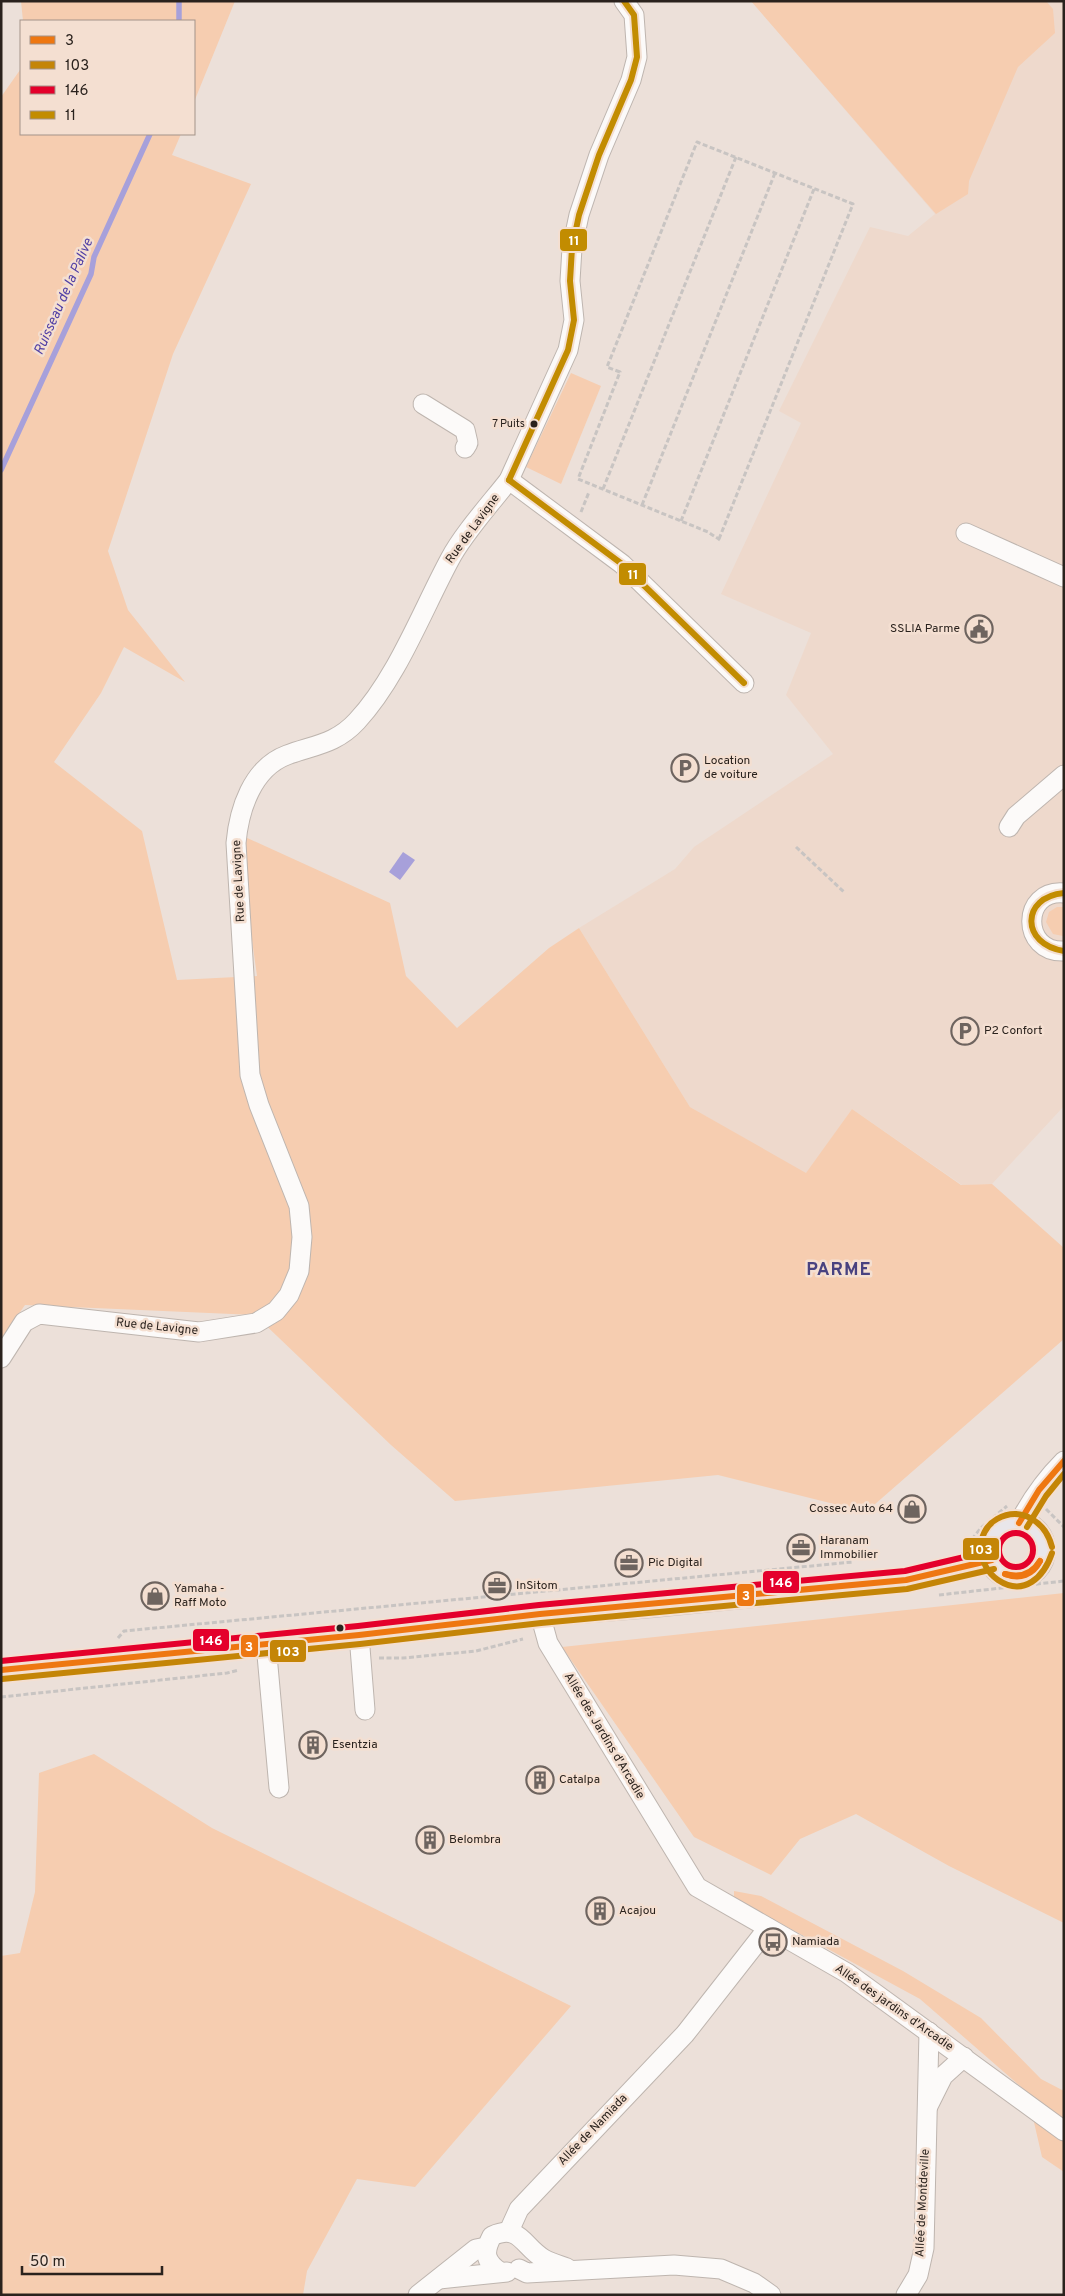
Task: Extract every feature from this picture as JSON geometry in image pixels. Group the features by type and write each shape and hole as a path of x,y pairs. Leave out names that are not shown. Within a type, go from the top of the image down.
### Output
{"main road":[{"path":"1014,1514 1038,1533 1053,1557 1038,1566 1031,1573 1014,1577 998,1570 992,1560 990,1546 992,1537 1014,1514"},
{"path":"1,1670 359,1635 540,1614 653,1606 906,1580 992,1560"}],"street":[{"name":"Rue de Lavigne","path":"1,1358 24,1322 39,1314 199,1332 256,1323 276,1311 289,1295 299,1271 302,1238 299,1206 259,1105 250,1075 236,843 242,809 252,788 268,768 284,756 343,736 358,720 391,672 451,557 509,480 568,350 574,320 570,281 572,248 579,215 598,155 631,80 638,57 634,15 624,1"},
{"path":"423,404 464,430 468,442 465,448"},
{"path":"509,480 622,564 744,682"},
{"path":"966,532 1064,577"},
{"path":"1064,775 1016,816 1009,827 1020,822 1064,787"},
{"path":"1064,893 1052,893 1040,900 1032,913 1031,922 1036,939 1043,946 1051,950 1064,951"},
{"path":"1014,1514 1029,1504 1048,1477 1064,1461"},
{"name":"Allée des Jardins d'Arcadie","path":"540,1614 548,1643 676,1856"},
{"path":"359,1635 366,1710"},
{"path":"266,1644 279,1788"},
{"name":"Allée des jardins d'Arcadie","path":"676,1856 697,1887 847,1973 1064,2131"},
{"name":"Allée de Namiada","path":"509,2231 518,2209 685,2034 768,1928"},
{"name":"Allée de Montdeville","path":"906,2295 918,2275 924,2248 926,2088 929,2032"},
{"name":"Allée de Montdeville","path":"927,2108 943,2076 964,2058"},
{"path":"500,2272 491,2265 486,2254 486,2247 492,2236 509,2231 520,2236 527,2247 545,2260 575,2270"},
{"path":"418,2295 476,2250 486,2247"},
{"path":"439,2279 500,2272 510,2273 519,2269 527,2259 527,2247"},
{"path":"519,2269 527,2273 674,2265 720,2269 754,2283 771,2295"}],"path":[{"path":"698,142 775,173 853,204 719,540 708,532 578,479 620,372 607,367 698,142"},
{"path":"603,489 736,158"},
{"path":"642,505 775,173"},
{"path":"681,521 814,189"},
{"path":"796,847 844,892"},
{"path":"1045,1508 1064,1527"},
{"path":"966,1546 981,1528 1002,1509 1014,1514"},
{"path":"124,1631 861,1561"}],"shaded area":[{"path":"21,1 235,1 195,100 195,20 23,20"},
{"path":"751,1 1064,1 1064,1106 992,1184 962,1185 852,1109 806,1174 690,1107 579,928 675,869 694,847 833,754 786,695 811,633 721,594 801,423 779,411 870,227 908,236 935,214"},
{"path":"751,1 1046,1 1053,9 1055,33 1018,67 969,181 968,194 936,214"},
{"path":"20,70 20,135 181,135 172,155 251,184 173,354 108,551 128,610 185,682 124,647 101,693 54,762 142,831 177,980 257,976 245,889 245,837 390,903 406,976 457,1028 549,948 579,928 690,1107 806,1173 852,1109 961,1185 992,1184 1064,1248 1064,1339 866,1512 718,1475 455,1501 391,1445 255,1315 25,1305 1,1339 1,97"},
{"path":"571,373 601,386 561,484 526,467"},
{"path":"403,852 415,860 400,880 389,872"},
{"path":"1057,907 1064,907 1063,936 1053,934 1046,922 1049,912"},
{"path":"1064,1593 1064,1923 949,1866 856,1814 800,1839 771,1875 694,1837 562,1647"},
{"path":"94,1754 212,1828 571,2006 415,2187 357,2179 307,2271 303,2295 1,2295 1,1956 20,1953 35,1892 39,1773"},
{"path":"734,1891 761,1896 903,1971 981,2018 1041,2079 1064,2091 1064,2172 1042,2157 1027,2092 920,1999 734,1898"}],"waterway":[{"name":"Ruisseau de la Palive","path":"179,1 179,20"},
{"name":"Ruisseau de la Palive","path":"1,470 91,274 94,257 150,135"}],"transit line":[{"name":"11","path":"509,480 568,350 574,320 570,281 572,248 579,215 599,155 631,80 637,57 634,15 624,1"},
{"name":"11","path":"509,480 622,564 744,683"},
{"name":"11","path":"1064,893 1050,896 1039,903 1033,912 1031,921 1034,931 1040,940 1050,947 1064,951"},
{"name":"3","path":"1019,1523 1039,1490 1064,1461"},
{"name":"103","path":"1027,1527 1046,1496 1064,1474"},
{"name":"103","path":"1052,1547 1049,1538 1039,1524 1024,1515 1015,1514 1006,1515 990,1525 985,1532 981,1549 982,1558 991,1574 1007,1585 1016,1586 1032,1582 1038,1577 1044,1570 1052,1553"},
{"name":"146","path":"1016,1533 1023,1534 1028,1538 1032,1543 1033,1550 1032,1557 1028,1562 1023,1566 1016,1567 1009,1566 1004,1562 1000,1557 999,1550 1000,1543 1004,1538 1009,1534 1016,1533"},
{"name":"146","path":"1,1661 358,1626 539,1605 905,1571 990,1551"},
{"name":"3","path":"1,1670 359,1635 540,1614 906,1580 992,1560"},
{"name":"3","path":"1005,1574 1025,1574 1040,1561"},
{"name":"3","path":"1005,1574 1011,1576 1026,1575 1034,1570 1040,1561"},
{"name":"103","path":"2,1679 360,1644 541,1623 907,1589 994,1569"}],"place":[{"name":"7 Puits","path":"534,424"},
{"name":"SSLIA Parme","path":"979,629"},
{"name":"Location de voiture","path":"685,768"},
{"name":"P2 Confort","path":"965,1031"},
{"name":"Cossec Auto 64","path":"912,1509"},
{"name":"Haranam Immobilier","path":"801,1548"},
{"name":"Pic Digital","path":"629,1563"},
{"name":"InSitom","path":"497,1586"},
{"name":"Yamaha - Raff Moto","path":"155,1596"},
{"name":"Esentzia","path":"313,1745"},
{"name":"Catalpa","path":"540,1780"},
{"name":"Belombra","path":"430,1840"},
{"name":"Acajou","path":"600,1911"},
{"name":"Namiada","path":"773,1942"}],"district":[{"name":"PARME","path":"839,1270"}]}
